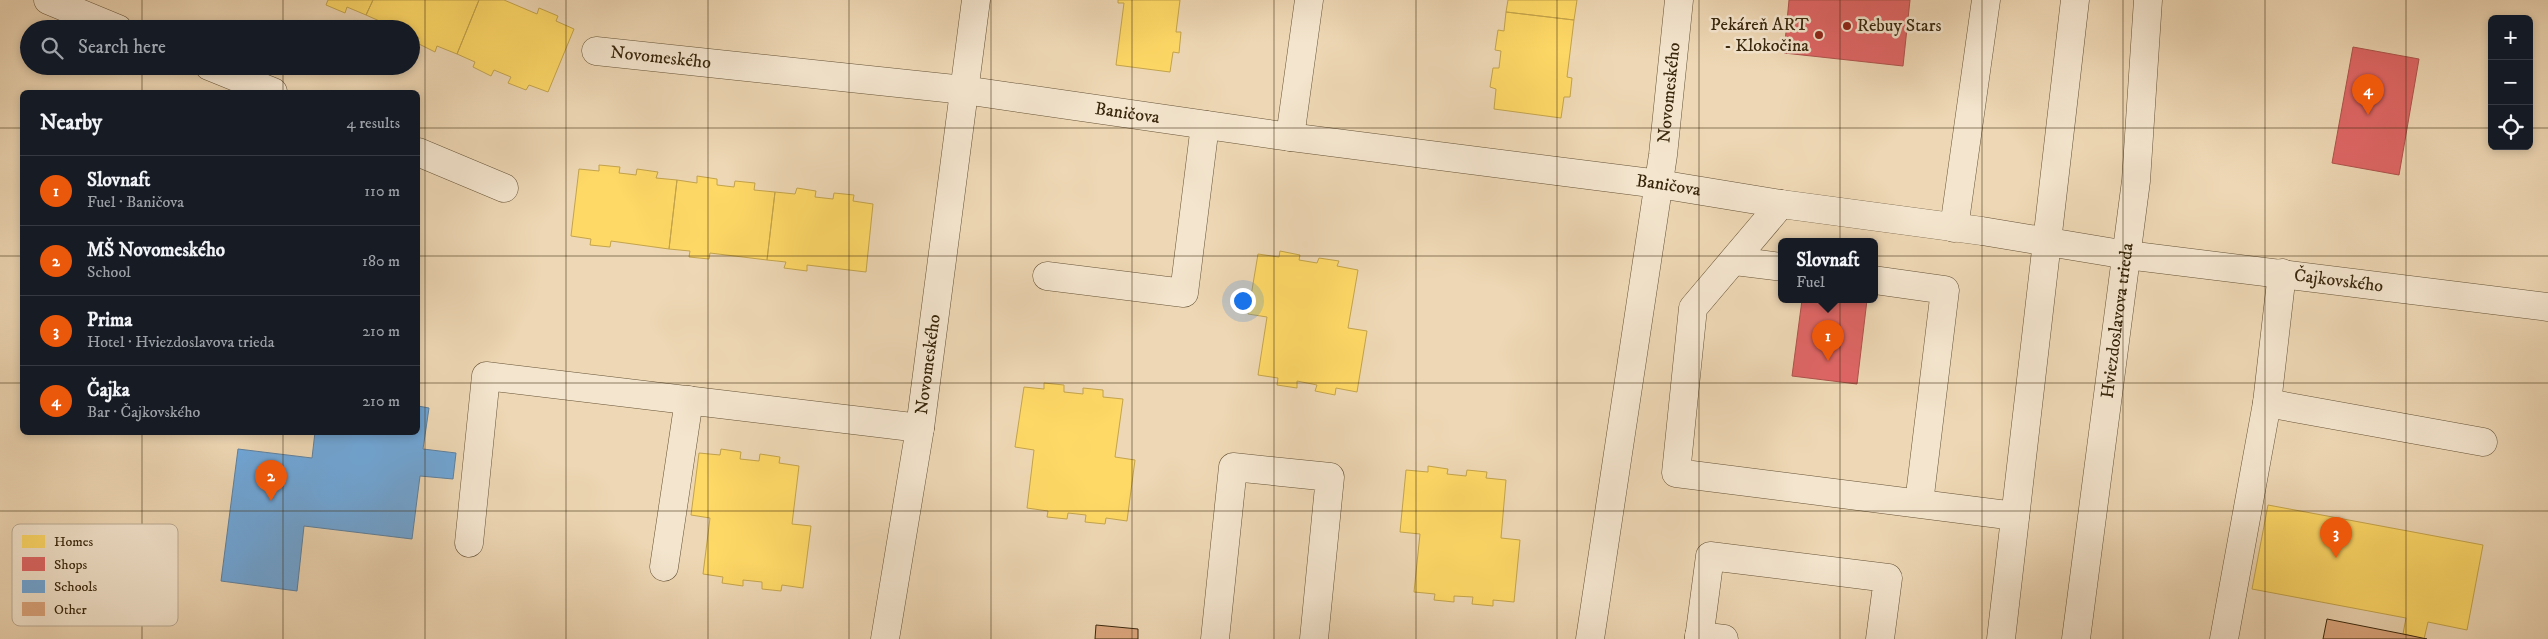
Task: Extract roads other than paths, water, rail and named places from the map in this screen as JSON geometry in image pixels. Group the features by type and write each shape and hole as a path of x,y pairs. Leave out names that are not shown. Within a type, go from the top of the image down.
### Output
{"street":[{"path":"48,0 96,20"},
{"name":"Novomeského","path":"885,639 920,428 976,0"},
{"path":"1290,137 1309,0"},
{"name":"Novomeského","path":"1590,639 1659,184 1679,0"},
{"path":"1954,228 1986,0"},
{"path":"2001,639 2075,0"},
{"name":"Hviezdoslavova trieda","path":"2076,639 2136,181 2148,0"},
{"name":"Novomeského","path":"596,51 964,90"},
{"path":"231,75 268,90"},
{"name":"Baničova","path":"964,90 1290,137 1659,184 1782,204 2046,241"},
{"path":"1046,276 1184,293 1205,125"},
{"path":"420,153 504,188"},
{"path":"1782,204 1693,308 1676,473 2015,516"},
{"name":"Čajkovského","path":"2046,241 2127,255 2548,307"},
{"path":"1735,261 1778,266"},
{"path":"2224,639 2267,403 2282,273"},
{"path":"1878,281 1945,290 1919,503"},
{"path":"469,543 486,376 920,428"},
{"path":"664,567 689,400"},
{"path":"2267,403 2483,442"},
{"path":"1215,639 1233,467 1330,477 1314,639"},
{"path":"1707,638 1710,556 1888,578 1880,639"}],"place":[{"name":"Rebuy Stars","path":"1847,26"},
{"name":"Pekáreň ART - Klokočina","path":"1819,35"},
{"name":"Čajka","path":"2368,115"},
{"name":"Slovnaft","path":"1828,361"},
{"name":"MŠ Novomeského","path":"271,501"},
{"name":"Prima","path":"2336,558"}]}
